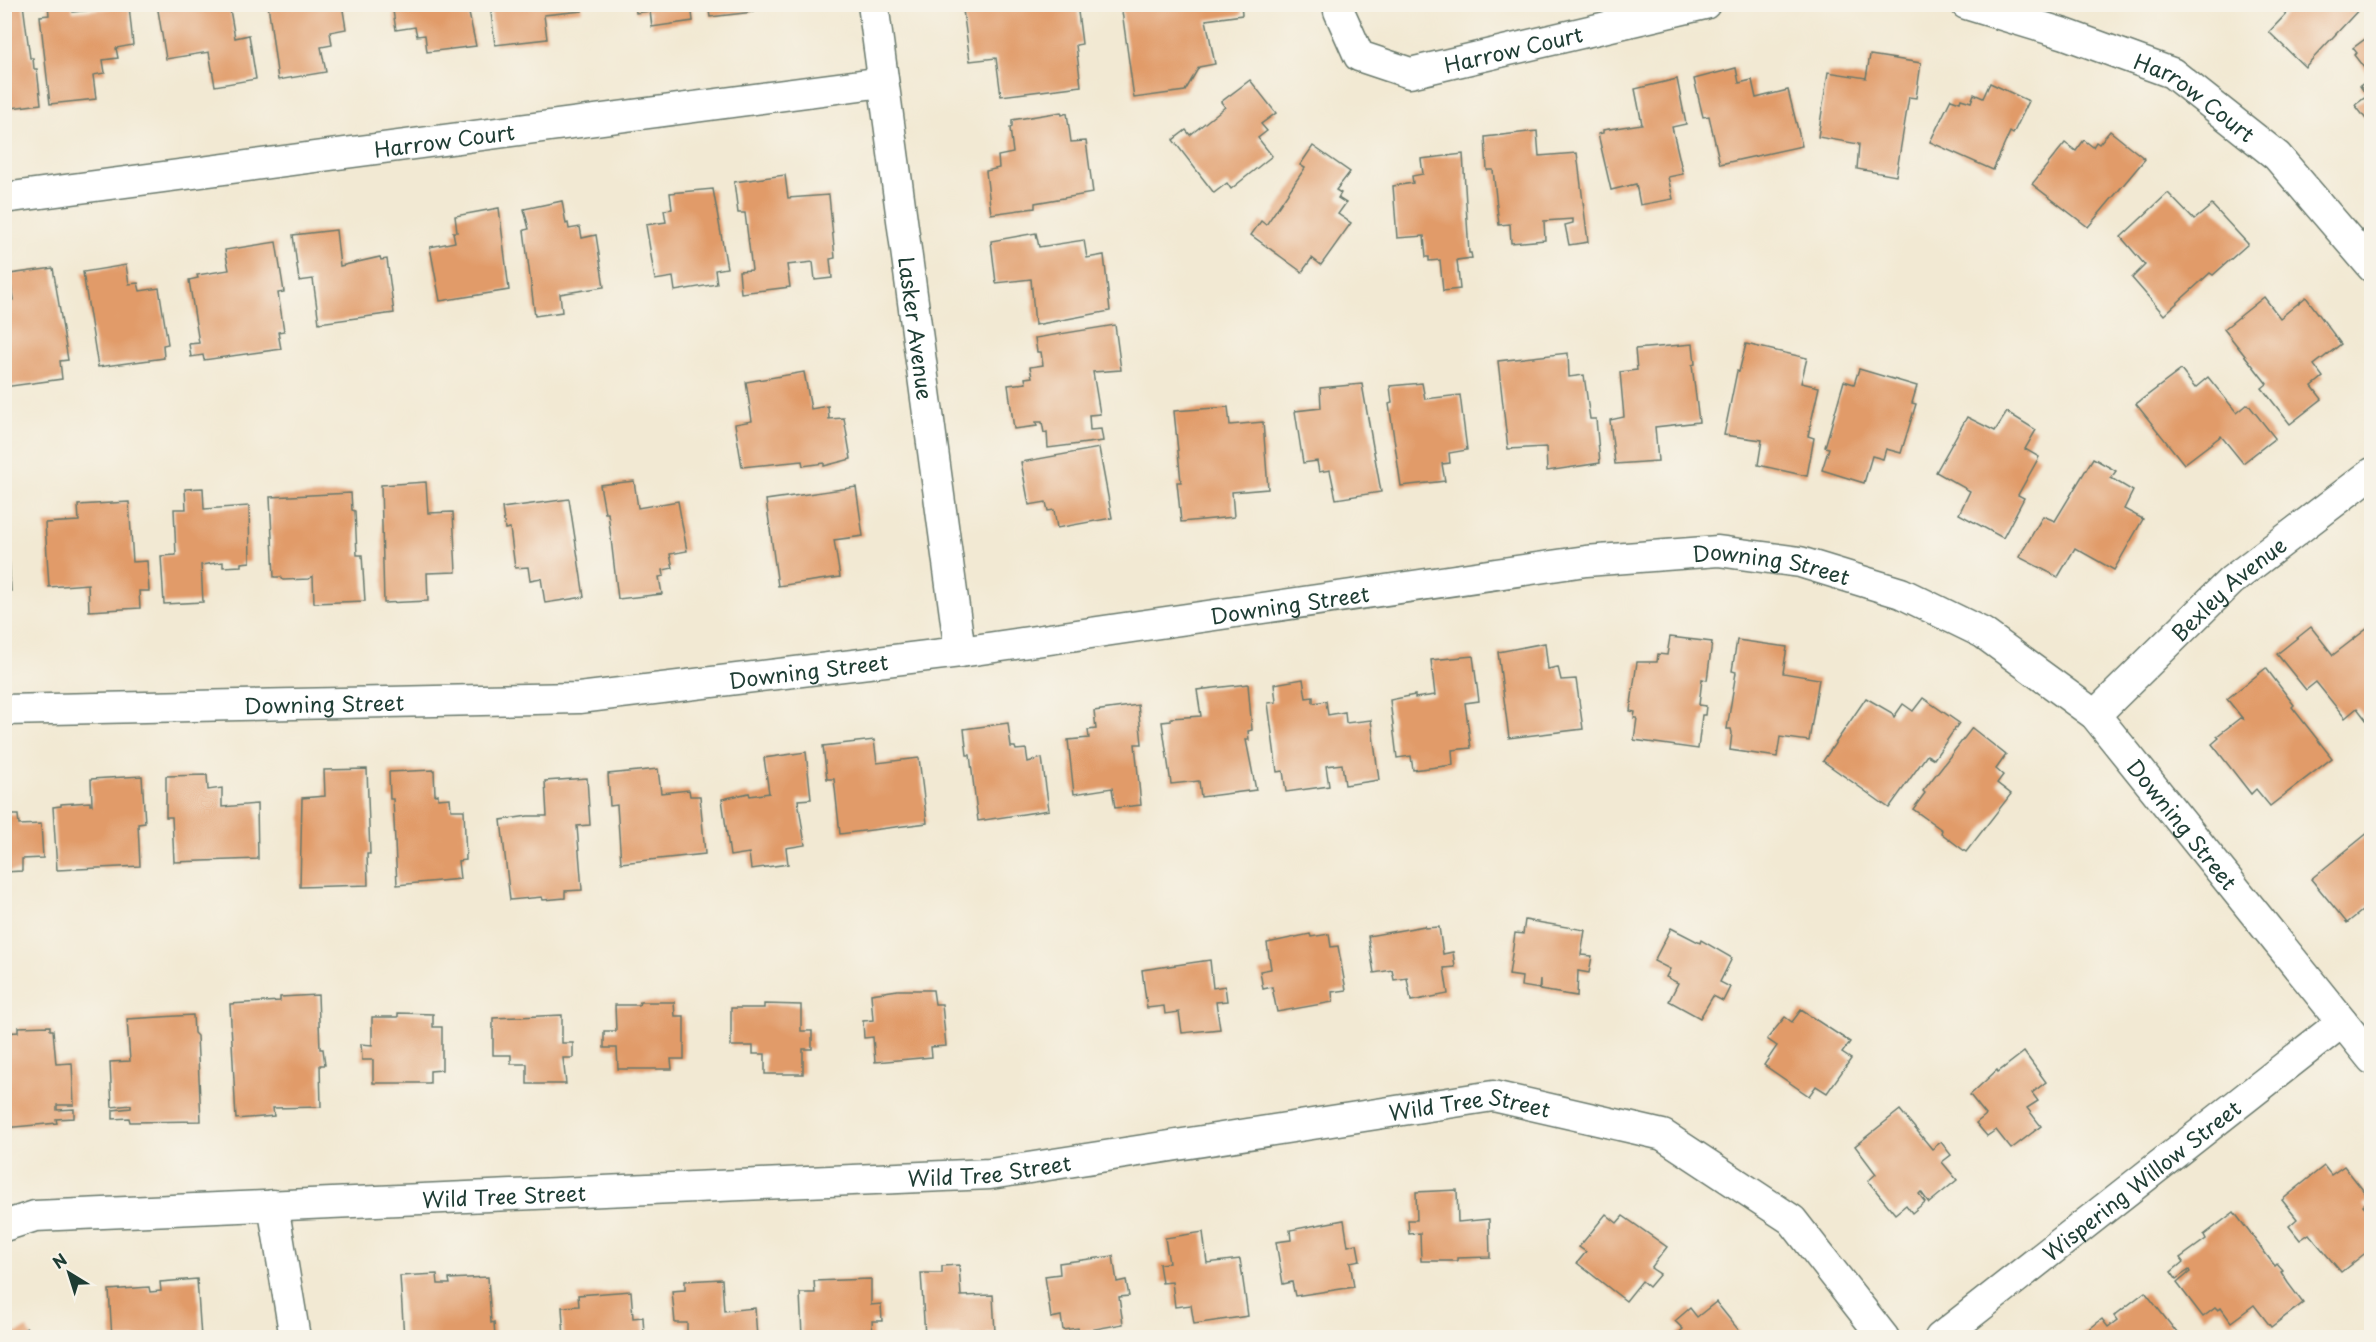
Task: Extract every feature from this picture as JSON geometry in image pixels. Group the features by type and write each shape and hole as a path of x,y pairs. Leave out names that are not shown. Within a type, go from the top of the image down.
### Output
{"street":[{"name":"Lasker Avenue","path":"873,4 960,652"},
{"name":"Harrow Court","path":"1339,4 1339,11 1359,56 1410,73 1705,4"},
{"name":"Harrow Court","path":"1966,4 2065,34 2172,73 2277,156 2372,267"},
{"name":"Harrow Court","path":"4,198 883,82"},
{"name":"Bexley Avenue","path":"2095,715 2231,581 2372,473"},
{"name":"Downing Street","path":"4,710 579,698 960,652 1586,561 1718,551 1800,562 1901,593 1983,633 2095,715 2372,1059"},
{"name":"Wispering Willow Street","path":"1940,1338 2342,1022"},
{"name":"Wild Tree Street","path":"4,1226 35,1216 990,1174 1493,1096 1663,1135 1792,1220 1884,1338"},
{"path":"273,1205 295,1338"}],"building":[{"path":"4,4 23,4 30,58 33,58 34,69 37,69 41,104 4,109"},
{"path":"48,4 72,4 73,12 129,6 133,45 116,48 118,58 103,60 105,73 93,75 96,99 50,104 40,16 49,15"},
{"path":"157,4 229,4 235,38 249,35 256,79 215,86 209,52 166,59"},
{"path":"268,4 342,4 346,29 330,32 332,45 321,47 326,72 278,80"},
{"path":"392,4 467,4 476,46 427,52 425,35 417,36 415,27 396,30"},
{"path":"490,4 581,4 582,11 544,15 547,39 495,45"},
{"path":"635,4 691,4 693,21 652,27 650,11 636,13"},
{"path":"708,4 752,4 753,12 710,17"},
{"path":"1008,4 1010,8 1039,4 1077,4 1082,44 1076,45 1081,86 1001,96 996,58 970,61 963,10"},
{"path":"1121,4 1241,4 1242,15 1206,20 1215,64 1199,67 1185,91 1134,98"},
{"path":"2275,4 2364,4 2305,67 2269,32 2286,14"},
{"path":"2372,34 2372,71 2368,73 2354,55 2357,53 2353,48"},
{"path":"1870,55 1921,63 1916,98 1909,97 1896,176 1857,169 1859,144 1818,137 1828,72 1866,78"},
{"path":"1736,68 1739,83 1752,80 1756,98 1788,90 1802,146 1720,164 1709,116 1703,117 1694,79"},
{"path":"2372,77 2372,127 2355,105 2367,96 2360,86"},
{"path":"1677,79 1686,124 1672,127 1683,174 1668,177 1673,199 1640,205 1636,184 1611,190 1598,134 1603,133 1603,130 1642,124 1635,89"},
{"path":"1250,80 1276,113 1261,124 1267,131 1258,138 1272,156 1231,189 1227,183 1214,193 1173,140 1186,130 1190,135 1225,107 1221,102"},
{"path":"1990,83 2029,101 2013,134 2010,132 1993,170 1930,142 1951,99 1971,102 1974,94 1983,98"},
{"path":"1061,112 1062,115 1067,113 1071,142 1086,141 1093,193 1035,203 1035,208 991,214 986,171 999,168 998,156 1013,153 1010,128 1012,120"},
{"path":"1537,131 1539,156 1577,153 1588,242 1569,245 1565,225 1573,223 1573,219 1544,221 1545,240 1511,243 1510,224 1499,225 1493,170 1487,170 1485,137"},
{"path":"2110,131 2145,159 2088,227 2032,184 2065,143 2076,151 2084,140 2093,147 2096,142 2099,144"},
{"path":"1313,146 1350,172 1336,190 1341,193 1338,198 1346,203 1338,214 1351,223 1321,265 1312,258 1302,272 1251,235 1261,221 1266,225 1305,168 1300,165"},
{"path":"1463,154 1469,253 1472,258 1457,260 1460,289 1443,291 1440,260 1429,261 1429,257 1426,257 1424,236 1397,238 1393,186 1413,183 1412,176 1423,174 1421,159"},
{"path":"785,175 788,198 829,195 835,258 830,259 832,278 815,280 813,262 787,265 790,287 741,293 739,271 752,270 745,213 738,213 734,182"},
{"path":"713,189 727,268 715,270 717,284 675,291 673,277 655,280 646,225 666,222 664,210 672,209 670,193"},
{"path":"2168,193 2194,220 2212,205 2248,244 2213,275 2210,273 2164,315 2132,278 2145,265 2121,237"},
{"path":"562,201 569,229 580,227 582,238 596,235 604,287 560,294 562,312 535,316 524,230 529,229 524,209"},
{"path":"499,208 509,290 440,301 430,247 455,242 453,232 457,232 455,216"},
{"path":"336,230 340,266 380,257 381,260 387,259 394,313 319,323 313,279 299,281 293,235"},
{"path":"1036,233 1039,247 1084,240 1087,258 1104,255 1110,311 1035,325 1031,279 996,283 991,241"},
{"path":"276,242 284,292 278,293 284,331 278,332 281,349 204,360 203,355 191,357 189,344 199,343 189,280 198,278 197,275 229,270 225,250"},
{"path":"126,265 129,284 138,283 140,291 159,288 168,344 163,345 164,358 98,367 83,272"},
{"path":"53,268 68,360 60,361 62,379 4,387 4,302 13,300 10,274"},
{"path":"2264,297 2280,318 2306,297 2341,344 2314,365 2323,377 2312,386 2322,399 2290,424 2262,388 2267,384 2224,329"},
{"path":"1115,325 1121,370 1093,372 1100,414 1089,415 1090,430 1101,429 1103,441 1048,448 1047,432 1044,433 1042,422 1036,422 1037,426 1014,429 1008,385 1026,383 1025,378 1032,377 1030,367 1043,365 1041,352 1037,352 1035,338"},
{"path":"1693,344 1695,364 1692,365 1699,422 1655,427 1658,461 1615,464 1610,420 1624,417 1620,372 1637,370 1635,349"},
{"path":"1746,344 1807,358 1801,383 1819,387 1808,436 1814,438 1807,476 1758,465 1762,440 1724,435 1737,371 1739,372"},
{"path":"1568,353 1569,377 1584,375 1590,419 1596,419 1600,463 1547,471 1546,447 1508,449 1498,361"},
{"path":"1859,369 1917,386 1912,403 1916,404 1901,453 1886,449 1883,459 1872,456 1864,483 1822,470 1829,448 1825,447 1844,381 1854,384"},
{"path":"2181,370 2195,388 2208,377 2237,413 2248,404 2275,438 2243,463 2221,436 2184,464 2136,404"},
{"path":"804,372 811,409 828,406 829,419 844,418 851,459 824,466 824,463 803,466 802,461 742,467 735,424 752,421 746,382"},
{"path":"1422,383 1425,399 1460,395 1467,450 1449,453 1450,463 1442,464 1445,481 1401,486 1389,404 1392,403 1390,386"},
{"path":"1362,384 1381,492 1336,499 1330,470 1319,472 1317,461 1303,463 1295,411 1321,408 1320,388"},
{"path":"1228,407 1230,425 1263,422 1268,489 1232,492 1234,517 1181,522 1177,482 1181,482 1174,411"},
{"path":"2007,412 2036,430 2025,449 2039,457 2018,495 2024,498 2003,538 1959,514 1970,491 1936,472 1967,417 1995,431"},
{"path":"1099,448 1112,518 1057,528 1054,510 1048,511 1046,502 1029,505 1021,462"},
{"path":"2093,458 2116,471 2111,478 2133,491 2124,509 2143,519 2114,570 2075,548 2058,577 2019,557 2043,516 2055,521"},
{"path":"634,481 638,508 678,501 687,551 670,554 673,568 663,570 664,576 659,577 662,594 618,599 608,513 605,513 600,485"},
{"path":"426,482 428,513 453,512 456,572 427,573 428,601 384,603 381,485"},
{"path":"856,487 863,536 834,540 840,577 778,586 766,500"},
{"path":"203,488 204,509 249,506 250,562 241,563 241,566 223,567 223,562 201,565 203,602 164,604 161,556 176,555 174,509 186,509 185,489"},
{"path":"351,493 352,510 355,511 357,555 362,555 365,601 314,603 313,576 309,579 283,580 281,577 274,577 270,497"},
{"path":"569,499 584,597 545,603 541,578 530,580 528,567 515,568 510,528 505,529 502,508"},
{"path":"129,502 133,562 147,561 149,591 139,591 140,608 89,611 88,584 49,587 45,523 79,521 78,505"},
{"path":"4,539 8,539 11,591 4,591"},
{"path":"2311,627 2333,655 2368,628 2372,632 2370,725 2357,708 2345,718 2316,682 2306,690 2277,654"},
{"path":"1670,637 1712,642 1707,680 1702,679 1699,705 1706,706 1705,715 1702,715 1698,749 1634,740 1637,718 1634,718 1635,712 1630,711 1637,662 1657,662 1658,654 1667,655"},
{"path":"1737,640 1787,647 1783,673 1819,679 1809,741 1780,737 1777,757 1730,750 1732,733 1731,729 1727,729 1736,672 1732,671"},
{"path":"1545,643 1548,669 1558,667 1561,680 1576,679 1583,729 1509,738 1498,652"},
{"path":"1473,656 1479,701 1465,703 1471,748 1452,750 1453,765 1413,770 1411,756 1397,758 1390,700 1415,695 1415,698 1435,695 1431,660"},
{"path":"2266,668 2294,705 2292,707 2332,758 2270,806 2256,789 2251,794 2212,744 2219,738 2217,736 2240,718 2243,719 2227,699"},
{"path":"1303,679 1306,698 1313,697 1313,703 1326,701 1328,715 1345,712 1346,723 1371,720 1379,780 1345,785 1342,764 1326,766 1329,786 1286,792 1283,771 1277,772 1268,703 1276,702 1274,684"},
{"path":"1248,684 1252,730 1248,731 1249,740 1246,740 1256,790 1201,797 1199,781 1171,784 1162,722 1171,721 1171,718 1201,716 1197,690"},
{"path":"1866,698 1892,713 1894,717 1903,704 1913,711 1923,698 1959,723 1934,759 1927,755 1889,808 1823,761"},
{"path":"1138,705 1142,744 1135,744 1141,805 1115,808 1112,788 1074,794 1068,740 1089,738 1088,730 1096,729 1094,711"},
{"path":"1008,723 1011,747 1015,747 1016,750 1026,749 1028,762 1042,758 1049,810 978,821 970,755 967,755 964,729"},
{"path":"1972,728 2006,755 1996,769 2003,775 1997,783 2011,794 1966,852 1941,833 1942,830 1913,809 1925,793 1923,791"},
{"path":"874,740 877,763 919,758 927,823 840,834 834,779 827,779 823,746"},
{"path":"806,752 811,799 798,800 805,845 786,848 788,864 751,869 749,853 730,856 722,799 749,793 750,796 769,793 764,758"},
{"path":"367,769 370,854 367,854 368,885 300,887 302,798 325,796 324,770"},
{"path":"658,769 661,793 689,790 690,796 700,796 705,854 621,863 617,805 610,806 608,774"},
{"path":"434,770 435,795 438,794 438,799 450,798 451,810 464,810 466,860 458,861 460,879 397,885 393,799 390,799 389,772"},
{"path":"207,775 208,790 222,788 222,807 257,804 258,859 174,862 172,817 166,817 166,776"},
{"path":"142,776 145,823 138,824 140,866 57,870 53,807 61,806 61,804 90,802 92,805 91,779"},
{"path":"587,778 590,825 577,826 582,890 565,891 565,898 543,900 542,897 510,900 501,820 547,816 545,781"},
{"path":"4,815 18,815 19,825 41,824 43,858 22,859 22,871 4,872"},
{"path":"2369,832 2372,835 2372,903 2347,923 2311,879"},
{"path":"1525,920 1585,930 1581,955 1592,956 1589,973 1578,971 1577,996 1540,990 1540,979 1539,989 1521,986 1522,977 1509,975 1515,933 1523,934"},
{"path":"1425,926 1425,928 1439,927 1443,954 1453,952 1455,967 1444,968 1448,994 1411,1001 1407,978 1394,980 1392,970 1374,973 1368,936"},
{"path":"1671,928 1700,943 1701,940 1732,958 1720,982 1730,987 1723,1001 1713,996 1700,1018 1669,1001 1678,983 1666,977 1670,969 1654,961"},
{"path":"1310,934 1311,937 1329,934 1331,947 1338,946 1346,990 1332,992 1333,1002 1277,1012 1272,987 1263,989 1260,971 1271,969 1267,943"},
{"path":"1210,960 1213,988 1225,986 1227,1001 1216,1002 1220,1029 1182,1033 1179,1012 1165,1014 1164,1006 1147,1008 1142,970"},
{"path":"898,990 933,990 935,1004 942,1004 946,1046 931,1047 932,1057 875,1062 873,1037 864,1038 863,1021 873,1020 871,994"},
{"path":"318,995 320,1049 323,1049 325,1065 320,1065 321,1107 273,1108 274,1116 236,1119 230,1004 280,1001 280,997"},
{"path":"640,1002 674,1002 675,1016 684,1016 684,1059 671,1059 672,1069 618,1069 617,1048 604,1048 604,1031 616,1031 615,1005 639,1005"},
{"path":"764,1004 801,1005 801,1031 812,1031 812,1049 803,1049 803,1074 765,1074 765,1054 753,1054 753,1046 731,1046 731,1008 764,1008"},
{"path":"1801,1010 1850,1042 1842,1053 1851,1059 1827,1093 1816,1086 1809,1096 1764,1065 1777,1046 1767,1039 1785,1017 1792,1022"},
{"path":"398,1013 433,1014 433,1027 442,1027 442,1070 430,1071 430,1083 373,1083 373,1060 362,1060 361,1044 372,1045 372,1017 398,1017"},
{"path":"193,1015 194,1033 197,1036 201,1121 130,1122 129,1118 113,1119 113,1110 131,1108 131,1105 112,1107 110,1062 130,1061 127,1019"},
{"path":"562,1015 562,1043 573,1043 573,1058 563,1058 566,1084 527,1084 527,1064 511,1064 511,1055 493,1055 493,1018"},
{"path":"50,1026 50,1030 53,1030 56,1064 72,1063 74,1105 57,1105 57,1110 74,1109 74,1118 56,1119 57,1123 4,1128 4,1033 18,1032 18,1027"},
{"path":"2024,1052 2046,1082 2032,1093 2038,1101 2027,1108 2041,1126 2011,1149 1996,1130 1987,1136 1976,1123 1986,1115 1970,1095 1997,1070 1998,1072"},
{"path":"1900,1110 1932,1149 1941,1142 1951,1155 1942,1162 1957,1180 1929,1203 1921,1192 1919,1194 1925,1202 1912,1213 1906,1205 1895,1214 1868,1181 1876,1174 1855,1146"},
{"path":"2324,1166 2331,1175 2344,1166 2370,1199 2363,1205 2372,1215 2372,1248 2341,1272 2309,1234 2300,1240 2289,1226 2297,1219 2282,1200"},
{"path":"1457,1190 1458,1222 1489,1219 1490,1257 1457,1258 1457,1261 1421,1261 1420,1233 1409,1234 1408,1220 1417,1220 1416,1192"},
{"path":"2234,1212 2275,1266 2277,1264 2283,1271 2281,1272 2303,1303 2271,1327 2254,1305 2231,1322 2221,1308 2217,1310 2215,1308 2203,1317 2177,1283 2190,1272 2189,1270 2176,1279 2171,1272 2183,1262 2180,1258 2206,1239 2204,1235"},
{"path":"1606,1214 1617,1223 1623,1216 1667,1247 1651,1268 1660,1274 1649,1287 1642,1281 1626,1301 1577,1263 1586,1252 1579,1247"},
{"path":"1344,1220 1348,1246 1357,1244 1360,1260 1350,1262 1354,1287 1295,1296 1292,1282 1283,1284 1276,1242 1291,1240 1290,1230"},
{"path":"1203,1232 1207,1263 1240,1259 1248,1316 1194,1324 1191,1305 1175,1307 1172,1282 1162,1283 1159,1264 1169,1263 1165,1238"},
{"path":"1113,1256 1117,1282 1126,1280 1129,1296 1119,1297 1123,1324 1079,1332 1078,1328 1063,1330 1061,1316 1051,1318 1045,1276 1060,1274 1059,1263"},
{"path":"959,1265 961,1296 993,1295 995,1333 987,1333 987,1338 960,1338 960,1334 925,1336 921,1273 942,1273 942,1266"},
{"path":"437,1274 438,1284 450,1284 449,1279 488,1277 491,1323 494,1322 495,1337 404,1338 400,1276"},
{"path":"197,1279 201,1338 112,1338 109,1290 149,1287 150,1292 161,1291 160,1282"},
{"path":"722,1279 724,1311 755,1308 757,1338 687,1338 687,1323 675,1323 672,1291 685,1290 685,1281"},
{"path":"871,1279 871,1305 881,1304 882,1321 872,1321 873,1338 802,1336 800,1293 815,1293 814,1281"},
{"path":"631,1291 633,1318 643,1317 644,1334 634,1334 634,1338 564,1338 562,1307 579,1306 578,1295"},
{"path":"2145,1292 2181,1338 2078,1338 2102,1319 2108,1327 2117,1320 2114,1316"},
{"path":"1716,1302 1745,1338 1673,1338 1683,1329 1675,1321 1690,1308 1697,1317"},
{"path":"27,1328 32,1338 4,1338 4,1335 9,1332 11,1336"}]}
